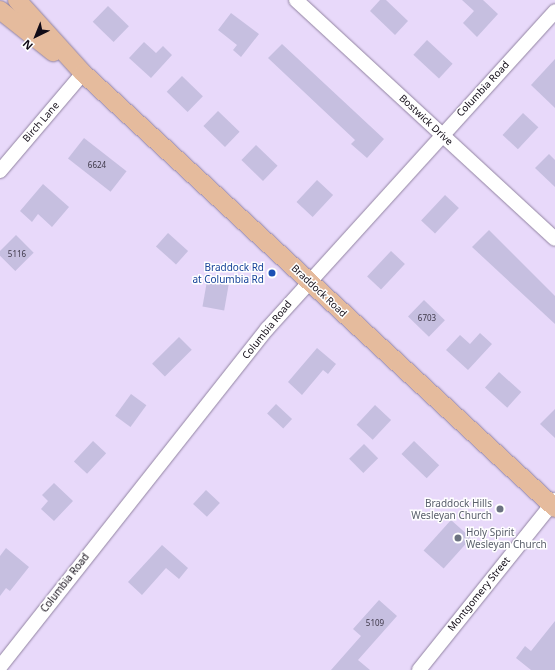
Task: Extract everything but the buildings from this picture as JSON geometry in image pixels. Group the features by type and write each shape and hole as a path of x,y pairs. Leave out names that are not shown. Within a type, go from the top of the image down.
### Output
{"main road":[{"name":"Braddock Road","path":"17,0 83,74"},
{"name":"Braddock Road","path":"0,10 83,74 554,505"}],"street":[{"name":"Bostwick Drive","path":"296,0 555,239"},
{"name":"Columbia Road","path":"0,668 308,281 555,11"},
{"name":"Birch Lane","path":"0,171 83,74"},
{"name":"Montgomery Street","path":"419,670 554,505"}],"place":[{"name":"Braddock Rd at Columbia Rd","path":"272,273"},
{"name":"Braddock Hills Wesleyan Church","path":"500,509"},
{"name":"Holy Spirit Wesleyan Church","path":"458,538"}]}
